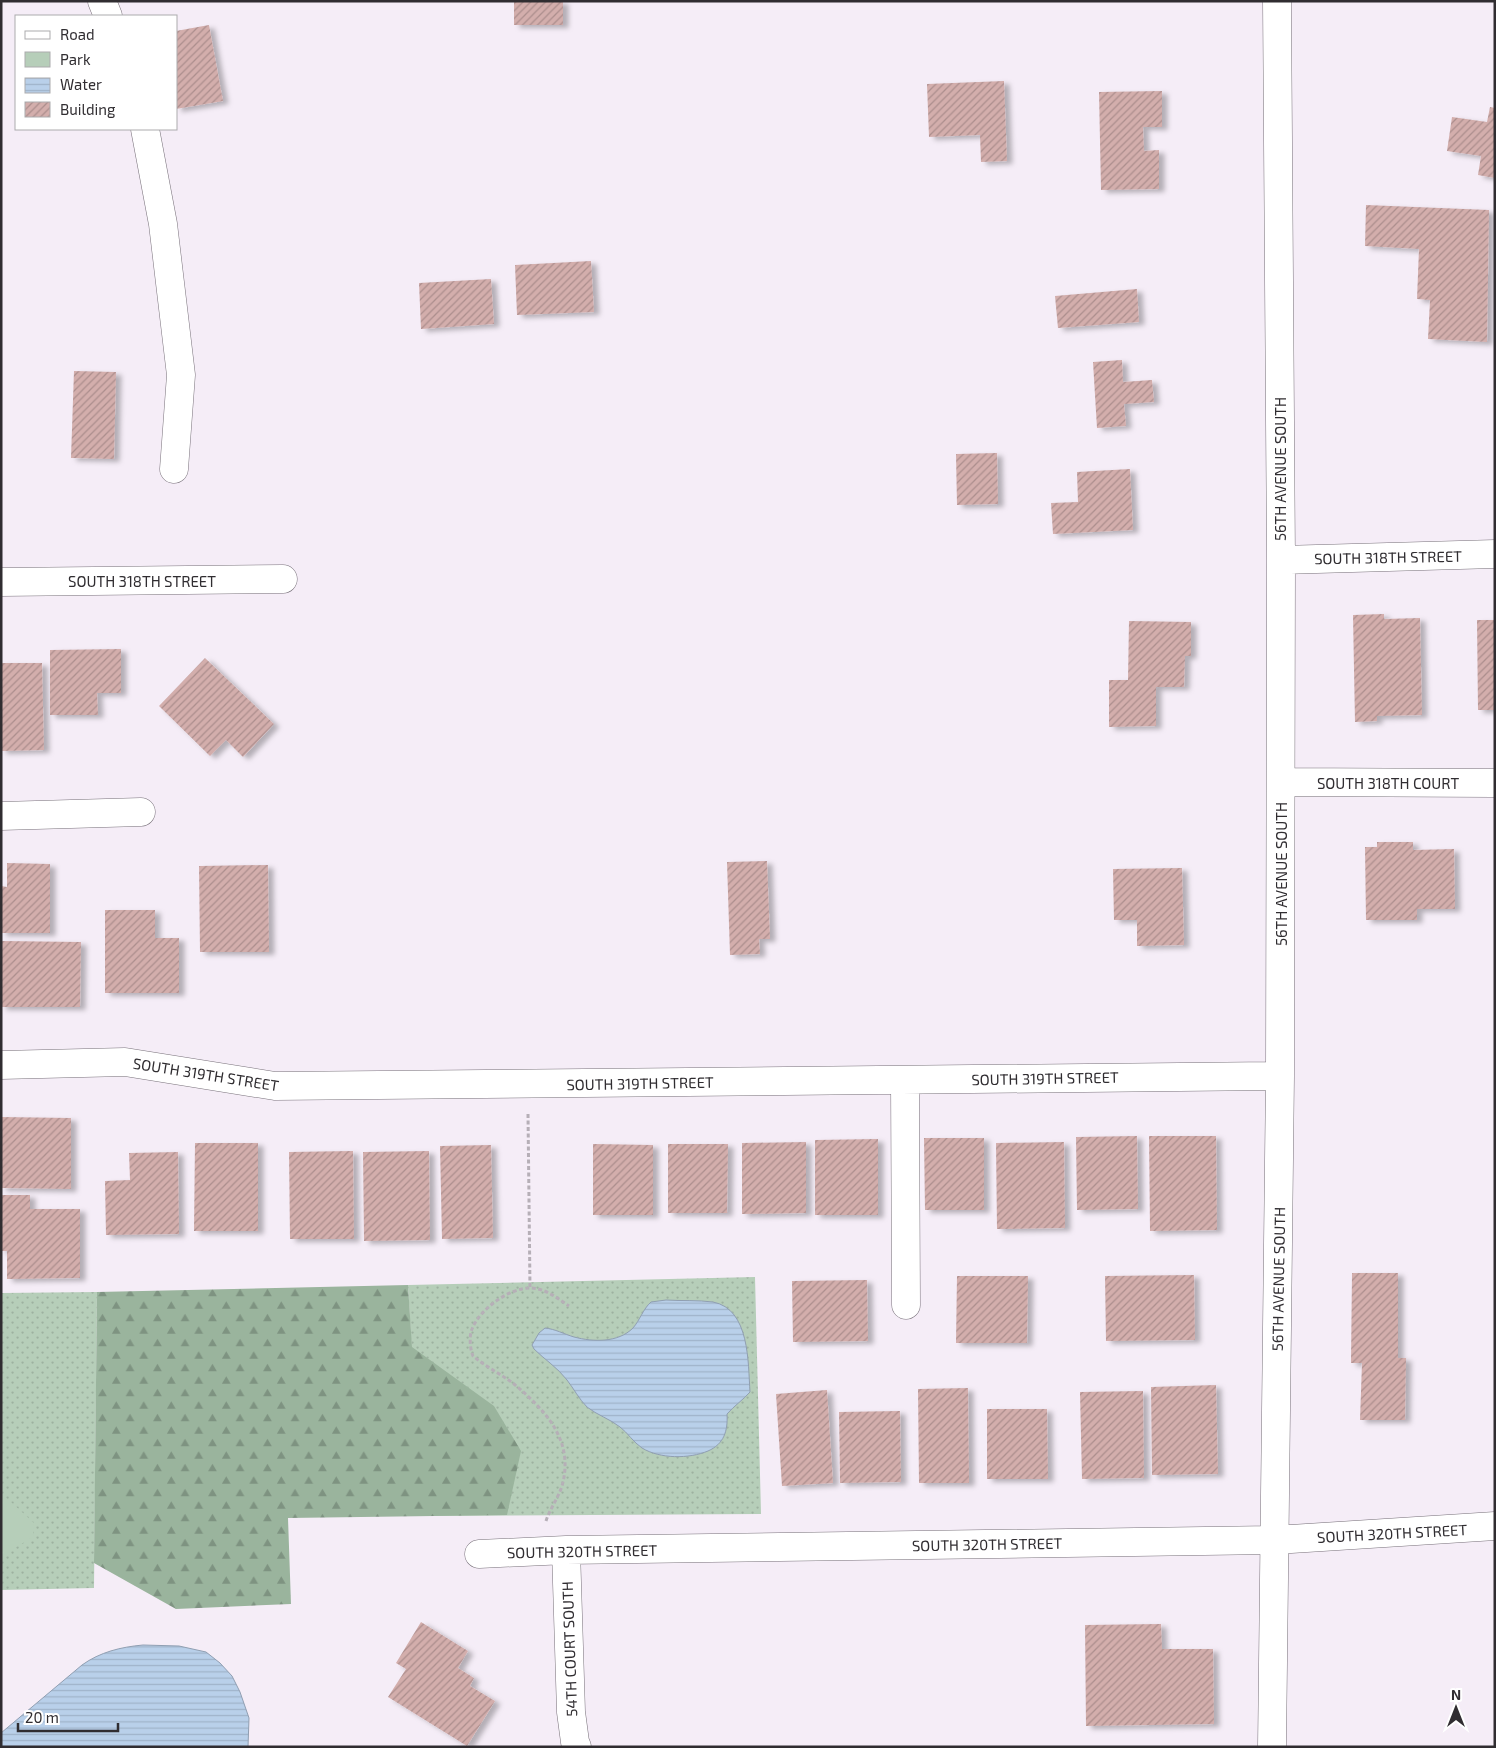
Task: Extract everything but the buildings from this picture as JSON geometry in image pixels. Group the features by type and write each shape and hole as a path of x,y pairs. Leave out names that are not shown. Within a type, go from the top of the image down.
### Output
{"street":[{"path":"102,1 108,15"},
{"name":"56TH AVENUE SOUTH","path":"1272,1747 1280,1076 1281,782 1277,1"},
{"path":"145,130 163,224 181,375 174,469"},
{"name":"SOUTH 318TH STREET","path":"1281,560 1495,554"},
{"name":"SOUTH 318TH STREET","path":"1,582 283,580"},
{"name":"SOUTH 318TH COURT","path":"1281,782 1495,783"},
{"path":"1,816 141,812"},
{"name":"SOUTH 319TH STREET","path":"1,1065 125,1062 275,1086 1280,1076"},
{"path":"905,1080 906,1305"},
{"name":"SOUTH 320TH STREET","path":"479,1554 556,1550 1275,1540 1495,1526"},
{"name":"54TH COURT SOUTH","path":"556,1550 571,1712 577,1747"}],"path":[{"path":"527,1084 530,1288"},
{"path":"556,1550 546,1519 558,1498 566,1467 562,1441 551,1420 514,1384 473,1356 471,1350 472,1329 484,1312 501,1297 516,1291 530,1288 543,1290 569,1306"}],"green space":[{"path":"755,1277 761,1514 421,1516 408,1285"},
{"path":"408,1285 412,1347 494,1406 521,1451 507,1515 288,1518 291,1604 176,1609 94,1563 97,1292"},
{"path":"97,1292 94,1588 1,1590 1,1293"},
{"path":"1,1493 34,1523 33,1537 1,1556"}],"water":[{"path":"666,1300 713,1302 725,1307 734,1315 745,1339 750,1392 727,1414 726,1431 718,1445 700,1454 675,1457 649,1452 642,1448 620,1427 587,1407 570,1383 532,1345 539,1333 545,1328 589,1340 613,1339 633,1328 651,1302"},
{"path":"143,1645 179,1646 206,1652 220,1663 232,1676 249,1718 248,1747 1,1747 1,1733 82,1665 111,1651"}]}
